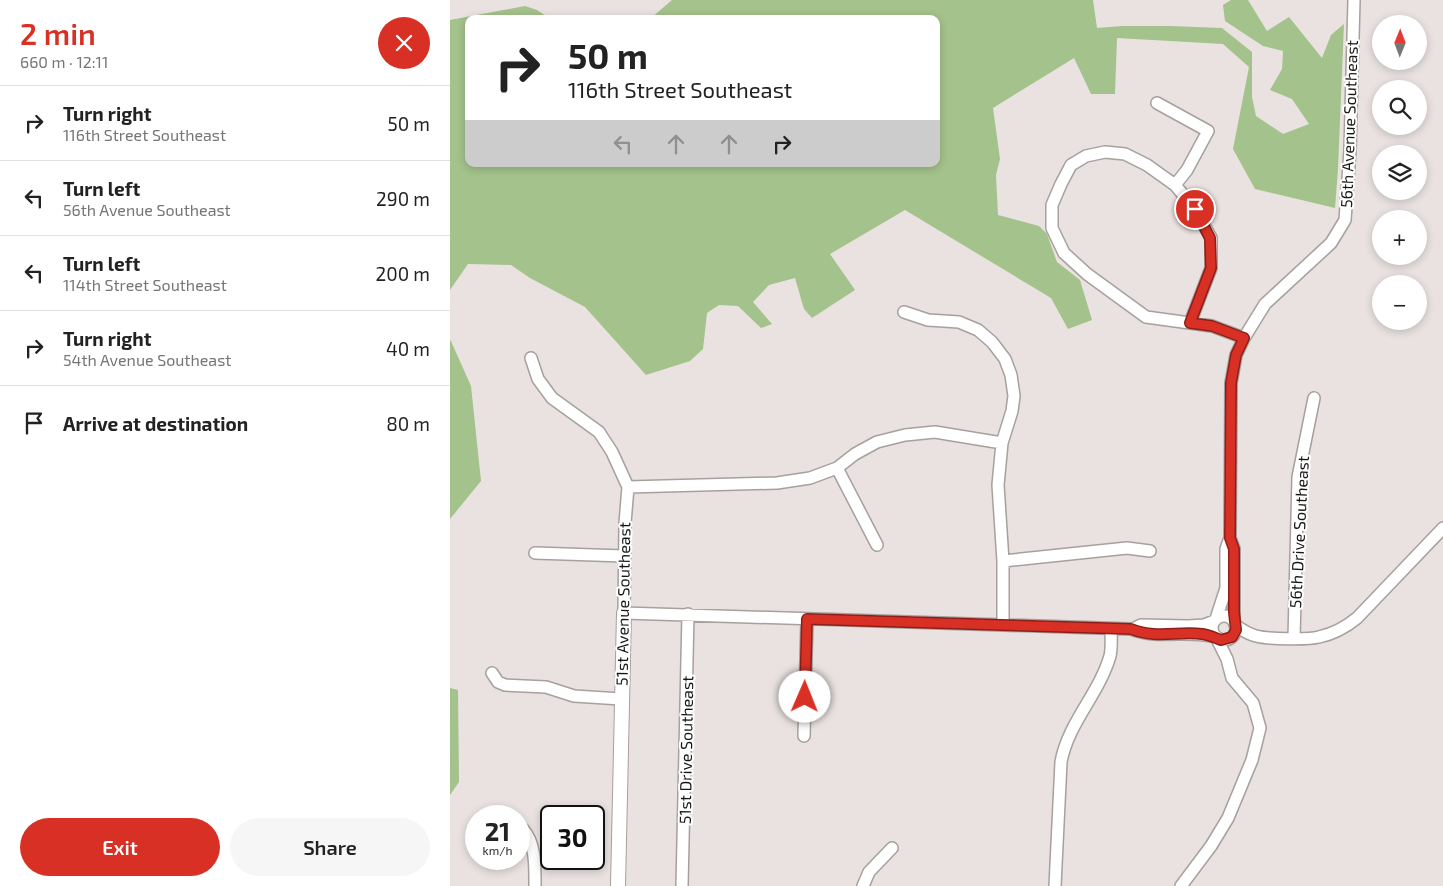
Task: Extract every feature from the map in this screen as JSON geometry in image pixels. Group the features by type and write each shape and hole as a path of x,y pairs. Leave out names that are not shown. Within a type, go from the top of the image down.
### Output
{"street":[{"name":"56th Avenue Southeast","path":"1215,620 1226,588 1226,549 1230,538 1231,383 1236,355 1265,304 1331,243 1345,220 1350,150 1354,0"},
{"path":"1157,103 1208,131 1187,170 1176,185"},
{"path":"1190,323 1211,268 1210,238 1195,209 1176,185 1147,165 1125,154 1105,152 1086,156 1072,165 1060,184 1052,205 1052,228 1064,253 1087,274 1146,317 1190,323 1212,326 1244,338"},
{"path":"904,312 928,320 959,322 978,330 992,342 1005,360 1011,375 1014,396 1012,411 1002,443 998,485 1003,562 1003,624"},
{"path":"531,358 538,379 552,398 599,432 612,452 628,487 777,484 810,478 837,468 855,454 877,442 905,435 935,432 1002,443"},
{"name":"56th Drive Southeast","path":"1294,638 1298,477 1314,398"},
{"path":"837,468 877,545"},
{"name":"51st Avenue Southeast","path":"618,886 624,522 628,487"},
{"path":"624,613 1111,629 1131,629 1141,625 1204,625 1220,617 1228,617 1248,634 1257,637 1318,637 1344,628 1357,618 1443,528"},
{"name":"56th Avenue Southeast","path":"1230,538 1234,549 1235,624"},
{"path":"1003,562 1127,548 1150,551"},
{"path":"535,553 624,556"},
{"name":"51st Drive Southeast","path":"682,886 688,614"},
{"path":"804,736 807,619"},
{"path":"1181,886 1211,846 1228,818 1252,760 1260,728 1253,703 1232,678 1227,659 1211,629 1215,620"},
{"path":"1227,659 1236,630 1235,624"},
{"path":"1055,886 1061,762 1064,746 1110,655 1111,629"},
{"path":"1131,629 1141,633 1200,634 1225,641 1232,638 1248,640 1257,637"},
{"path":"492,673 498,682 505,685 546,687 580,697 621,699"},
{"path":"530,841 535,864 535,886"},
{"path":"863,886 869,872 892,848"}],"green space":[{"path":"672,0 1093,0 1097,28 1170,26 1222,28 1252,52 1252,97 1256,116 1283,134 1309,124 1292,99 1270,90 1282,69 1283,51 1263,46 1225,21 1223,5 1231,0 1248,0 1267,31 1289,17 1322,58 1331,35 1344,24 1335,208 1255,189 1233,149 1249,67 1223,44 1117,38 1115,94 1091,94 1074,58 993,108 1000,159 996,175 998,215 1039,226 1047,234 1057,262 1080,280 1092,320 1068,329 1051,298 905,210 830,254 855,290 812,318 804,309 795,278 769,285 753,302 772,324 761,328 738,306 719,305 707,313 703,349 690,361 646,375 585,307 530,278 511,265 468,264 450,290 450,20 465,17 465,167 940,167 940,15 654,15"},
{"path":"525,6 545,15 477,15"},
{"path":"450,339 471,386 481,481 450,519"},
{"path":"450,688 458,690 459,782 450,795"}],"route":[{"path":"805,697 807,619 1131,629 1141,633 1200,634 1225,641 1235,634 1234,549 1230,538 1231,383 1236,355 1244,338 1212,326 1190,323 1199,295 1211,268 1210,238 1195,209"}]}
